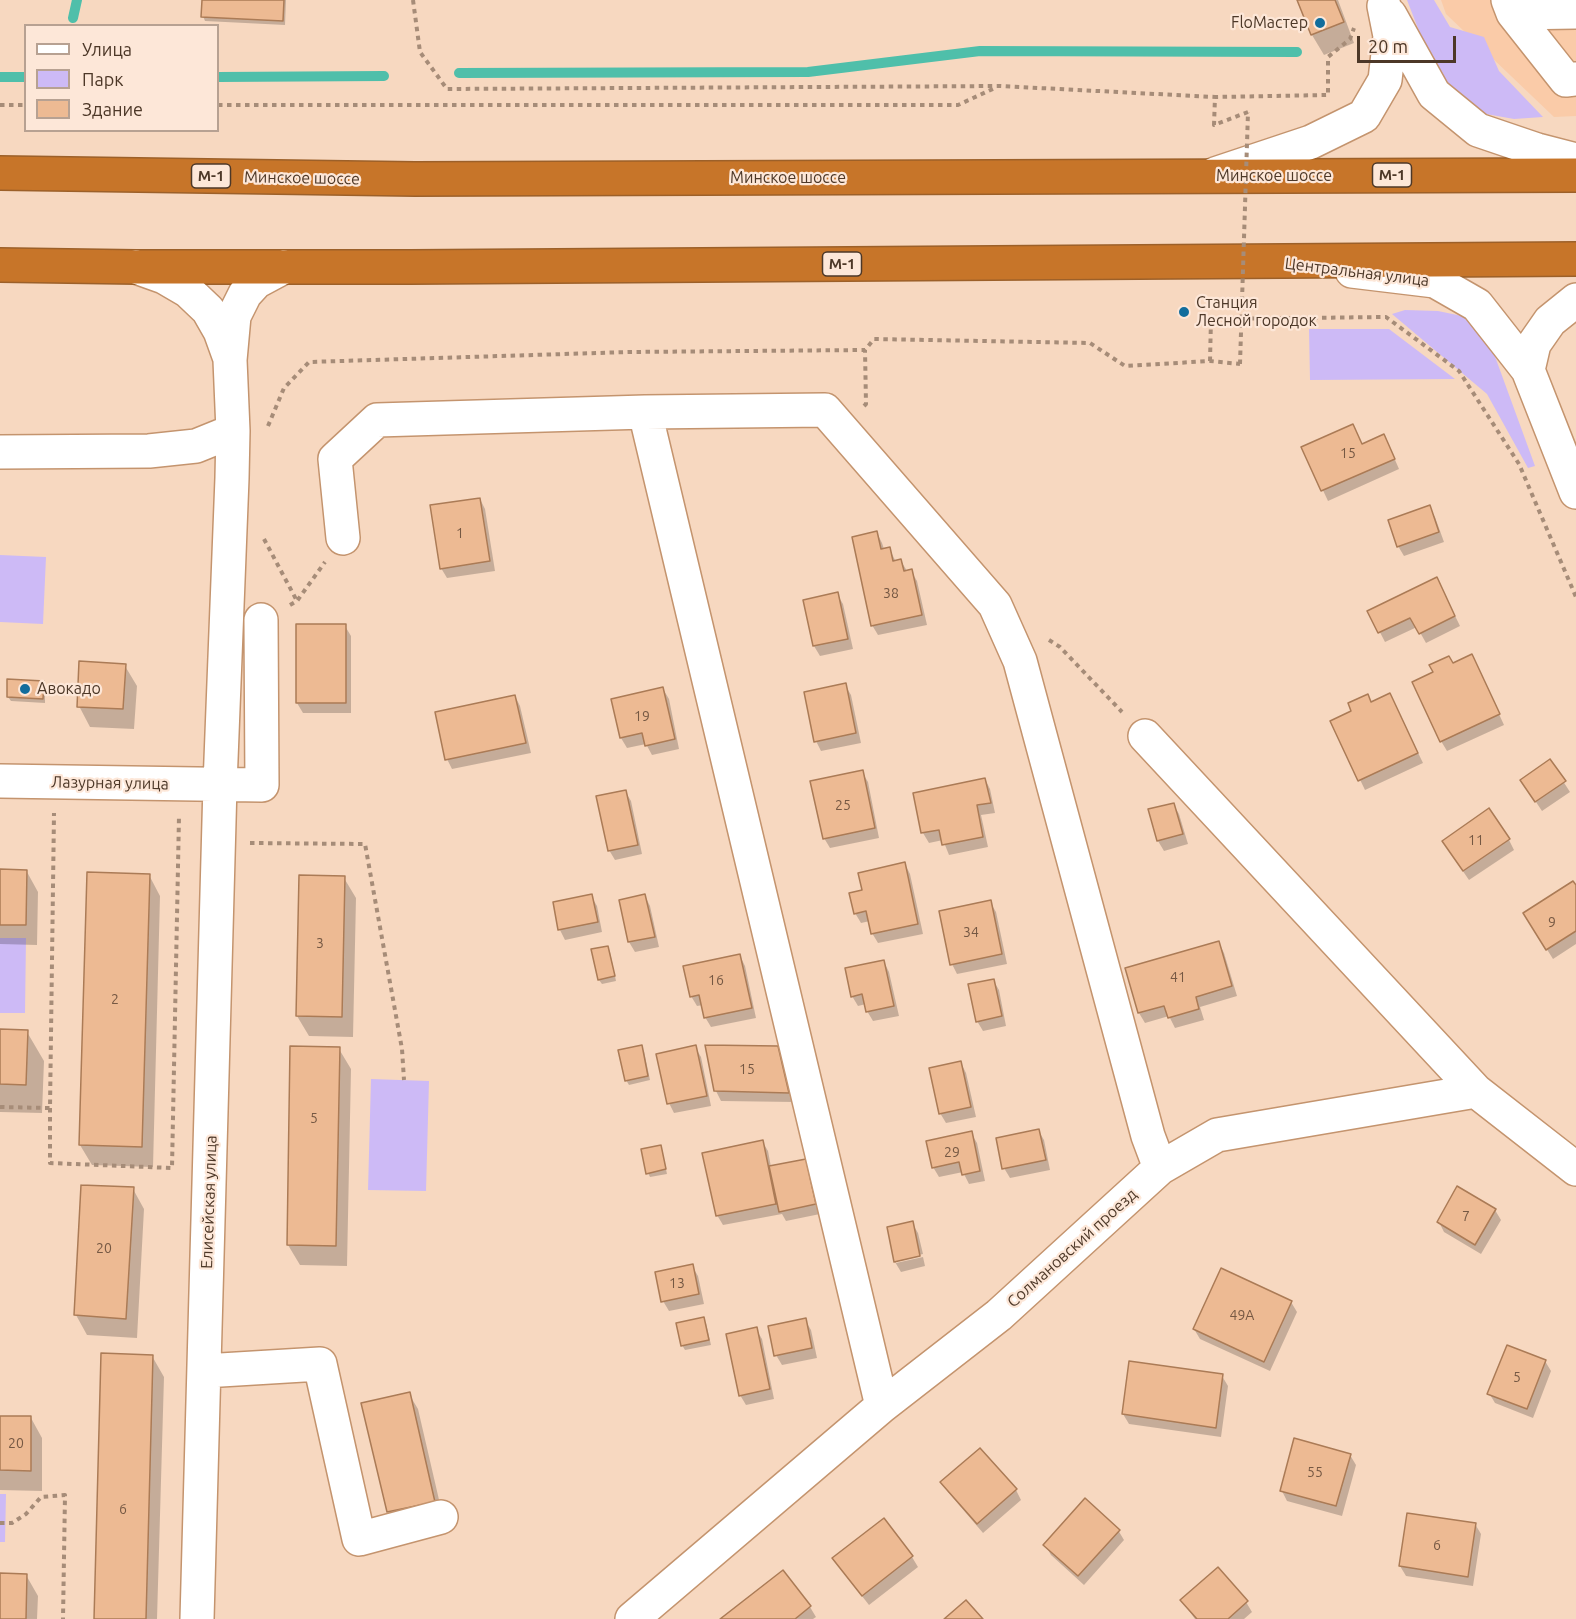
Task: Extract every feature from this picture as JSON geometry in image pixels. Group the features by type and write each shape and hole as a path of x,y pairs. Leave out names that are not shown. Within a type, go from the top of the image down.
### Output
{"highway":[{"name":"Минское шоссе","path":"0,173 416,179 1576,175"},
{"name":"М-1","path":"0,265 284,267 1576,259"}],"street":[{"path":"1383,3 1434,94 1478,130 1537,150 1576,160"},
{"path":"1208,176 1311,142 1364,116 1385,80 1390,36 1383,3"},
{"path":"1510,7 1576,12"},
{"path":"1510,7 1566,80 1576,80"},
{"name":"Центральная улица","path":"1268,261 1435,281 1477,305 1528,370 1576,492"},
{"path":"136,267 189,291 208,310 220,331 230,360"},
{"path":"230,360 234,316 244,294 256,282 284,267"},
{"path":"1528,370 1534,344 1550,321 1576,300"},
{"name":"Елисейская улица","path":"197,1619 220,784 249,432 230,360"},
{"path":"343,538 335,459 377,420 645,412 825,410 994,605 1020,661 1148,1136 1160,1167"},
{"path":"645,412 882,1406"},
{"path":"0,452 161,450 196,446 249,432"},
{"name":"Лазурная улица","path":"0,782 262,785 261,620"},
{"path":"1145,736 1476,1091 1576,1169"},
{"name":"Солмановский проезд","path":"632,1619 882,1406 999,1315 1160,1167 1217,1136 1476,1091"},
{"path":"204,1371 320,1364 359,1539 441,1517"}],"path":[{"path":"413,0 420,52 447,89 1000,86 1215,97 1328,96 1328,57 1350,39 1359,14 1383,3"},
{"path":"219,105 958,105 1000,86"},
{"path":"866,404 866,350 874,339 1090,343 1125,366 1210,361 1240,364 1248,112 1214,125 1215,97"},
{"path":"0,105 24,105"},
{"path":"1210,361 1211,319 1386,317 1459,371 1519,464 1576,597"},
{"path":"249,432 284,388 309,362 629,352 866,350"},
{"path":"261,620 297,601 343,538"},
{"path":"1041,635 1060,647 1145,736"},
{"path":"55,782 50,1164 172,1168 179,784"},
{"path":"219,843 365,844 402,1049 404,1080"},
{"path":"0,1107 50,1108"},
{"path":"0,1523 12,1523 26,1514 41,1497 65,1495 63,1619"}],"shaded area":[{"path":"1441,0 1576,0 1576,116 1554,117 1446,14"}],"green space":[{"path":"1407,0 1434,0 1450,27 1484,37 1499,71 1543,117 1514,119 1486,114 1436,75"},
{"path":"1405,310 1438,311 1462,316 1481,332 1493,351 1535,466 1528,468 1487,394 1392,314"},
{"path":"1309,329 1389,329 1455,379 1310,380"},
{"path":"0,555 46,557 43,624 0,622"},
{"path":"0,938 26,938 25,1013 0,1013"},
{"path":"371,1079 429,1081 426,1191 368,1190"},
{"path":"0,1494 6,1494 5,1542 0,1542"}],"building":[{"path":"202,0 284,0 283,21 201,17"},
{"path":"1297,0 1335,0 1344,22 1311,35"},
{"path":"1353,424 1362,444 1384,434 1395,459 1321,491 1301,447"},
{"path":"480,498 490,561 440,569 430,505"},
{"path":"1430,505 1439,532 1397,547 1388,520"},
{"path":"877,531 881,549 890,547 893,561 901,559 904,571 912,569 922,615 871,626 852,537"},
{"path":"1437,577 1455,616 1419,634 1410,618 1378,633 1367,611"},
{"path":"838,592 848,639 813,646 803,600"},
{"path":"296,624 346,624 346,703 296,703"},
{"path":"1472,654 1500,714 1440,742 1412,682 1433,672 1429,665 1449,656 1453,663"},
{"path":"79,661 126,664 123,709 77,707"},
{"path":"7,679 44,681 43,699 7,697"},
{"path":"846,683 856,733 814,742 804,692"},
{"path":"663,687 675,739 645,746 642,733 620,738 611,699"},
{"path":"1390,693 1418,753 1358,781 1330,721 1351,711 1348,703 1368,694 1371,702"},
{"path":"515,695 526,743 445,760 435,712"},
{"path":"1550,759 1566,781 1535,802 1520,780"},
{"path":"863,770 875,828 823,839 810,781"},
{"path":"985,778 991,803 977,805 983,837 942,845 939,830 921,833 913,793"},
{"path":"626,790 638,845 608,851 596,796"},
{"path":"1174,803 1183,834 1157,841 1148,809"},
{"path":"1489,808 1510,839 1463,871 1442,841"},
{"path":"905,862 918,924 871,934 866,911 854,914 849,893 862,890 858,873"},
{"path":"0,869 27,870 26,925 0,925"},
{"path":"87,872 150,874 142,1147 79,1145"},
{"path":"299,875 345,876 342,1017 296,1016"},
{"path":"1573,881 1576,885 1576,931 1546,950 1523,913"},
{"path":"592,894 598,922 558,930 553,902"},
{"path":"645,894 655,937 628,942 619,900"},
{"path":"991,900 1002,954 950,965 939,911"},
{"path":"1219,941 1232,986 1196,997 1199,1009 1168,1018 1164,1006 1138,1013 1125,968"},
{"path":"608,946 615,976 598,980 591,949"},
{"path":"740,954 752,1008 704,1018 699,995 690,997 683,966"},
{"path":"884,960 894,1006 866,1012 862,994 851,997 845,968"},
{"path":"994,979 1002,1016 976,1022 968,984"},
{"path":"0,1029 28,1030 26,1085 0,1084"},
{"path":"642,1045 648,1076 625,1081 618,1050"},
{"path":"696,1045 707,1096 667,1104 656,1054"},
{"path":"705,1045 778,1046 789,1093 714,1091"},
{"path":"290,1046 340,1047 336,1246 287,1245"},
{"path":"961,1061 971,1107 939,1114 929,1068"},
{"path":"1039,1129 1046,1160 1002,1169 996,1138"},
{"path":"972,1131 980,1171 962,1175 959,1162 932,1168 926,1141"},
{"path":"763,1140 776,1204 716,1216 702,1153"},
{"path":"661,1145 666,1169 646,1174 641,1149"},
{"path":"806,1159 816,1204 779,1212 769,1166"},
{"path":"81,1185 134,1187 126,1319 74,1315"},
{"path":"1457,1186 1496,1209 1475,1245 1437,1222"},
{"path":"913,1221 920,1256 894,1262 887,1227"},
{"path":"693,1264 699,1294 661,1302 655,1272"},
{"path":"1221,1268 1292,1301 1264,1362 1193,1329"},
{"path":"704,1317 709,1340 681,1346 676,1323"},
{"path":"806,1318 812,1348 774,1356 768,1326"},
{"path":"757,1327 770,1389 739,1396 726,1334"},
{"path":"1507,1345 1546,1360 1527,1409 1487,1394"},
{"path":"101,1353 153,1355 146,1619 94,1619"},
{"path":"1129,1361 1223,1374 1216,1428 1122,1414"},
{"path":"410,1392 435,1502 387,1512 361,1403"},
{"path":"0,1416 31,1416 31,1471 0,1470"},
{"path":"1294,1438 1351,1454 1336,1506 1280,1491"},
{"path":"980,1448 1017,1489 977,1524 940,1482"},
{"path":"1085,1498 1120,1530 1078,1576 1043,1545"},
{"path":"1407,1513 1476,1523 1468,1577 1399,1566"},
{"path":"884,1518 913,1556 862,1596 832,1558"},
{"path":"1218,1567 1248,1601 1228,1619 1197,1619 1180,1600"},
{"path":"783,1570 811,1606 795,1619 720,1619"},
{"path":"0,1573 27,1574 26,1619 0,1619"},
{"path":"966,1600 983,1619 944,1619"}],"waterway":[{"path":"73,18 77,0"},
{"path":"459,73 808,72 980,51 1297,52"},
{"path":"219,77 384,76"},
{"path":"0,77 24,77"}],"place":[{"name":"FloМастер","path":"1320,23"},
{"name":"Станция Лесной городок","path":"1184,312"},
{"name":"Авокадо","path":"25,689"}]}
